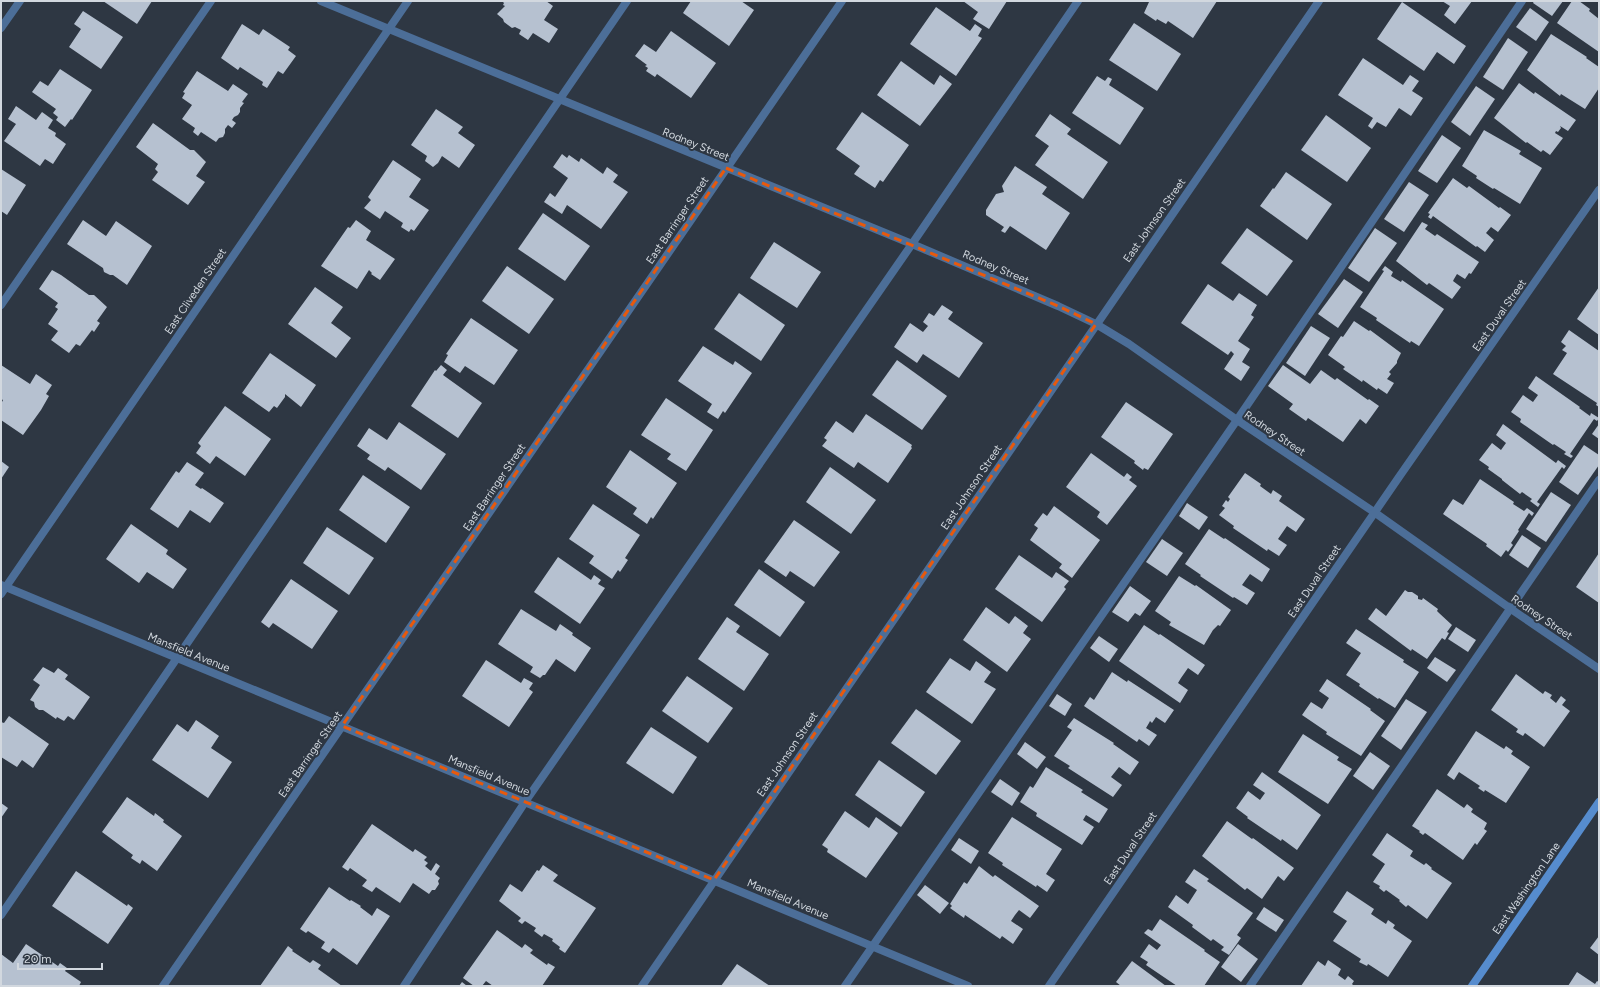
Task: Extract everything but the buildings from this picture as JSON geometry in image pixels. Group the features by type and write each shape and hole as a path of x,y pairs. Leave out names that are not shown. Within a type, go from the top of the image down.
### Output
{"main road":[{"name":"East Washington Lane","path":"1472,986 1599,802"}],"street":[{"path":"1,28 20,1"},
{"path":"1,305 211,1"},
{"name":"Rodney Street","path":"321,1 912,244 1058,306 1096,324 1130,344 1237,420 1374,512 1599,669"},
{"name":"East Cliveden Street","path":"3,589 408,1"},
{"path":"1,915 627,1"},
{"name":"East Barringer Street","path":"163,986 842,1"},
{"path":"404,986 525,802 912,244 1078,1"},
{"name":"East Johnson Street","path":"642,986 1319,1"},
{"path":"845,986 1237,420 1522,1"},
{"name":"East Duval Street","path":"1049,986 1374,512 1599,190"},
{"path":"1250,986 1599,480"},
{"name":"Mansfield Avenue","path":"3,589 342,726 968,986"}],"highlighted area":[{"path":"726,168 1058,306 1096,324 714,880 342,726"}]}
